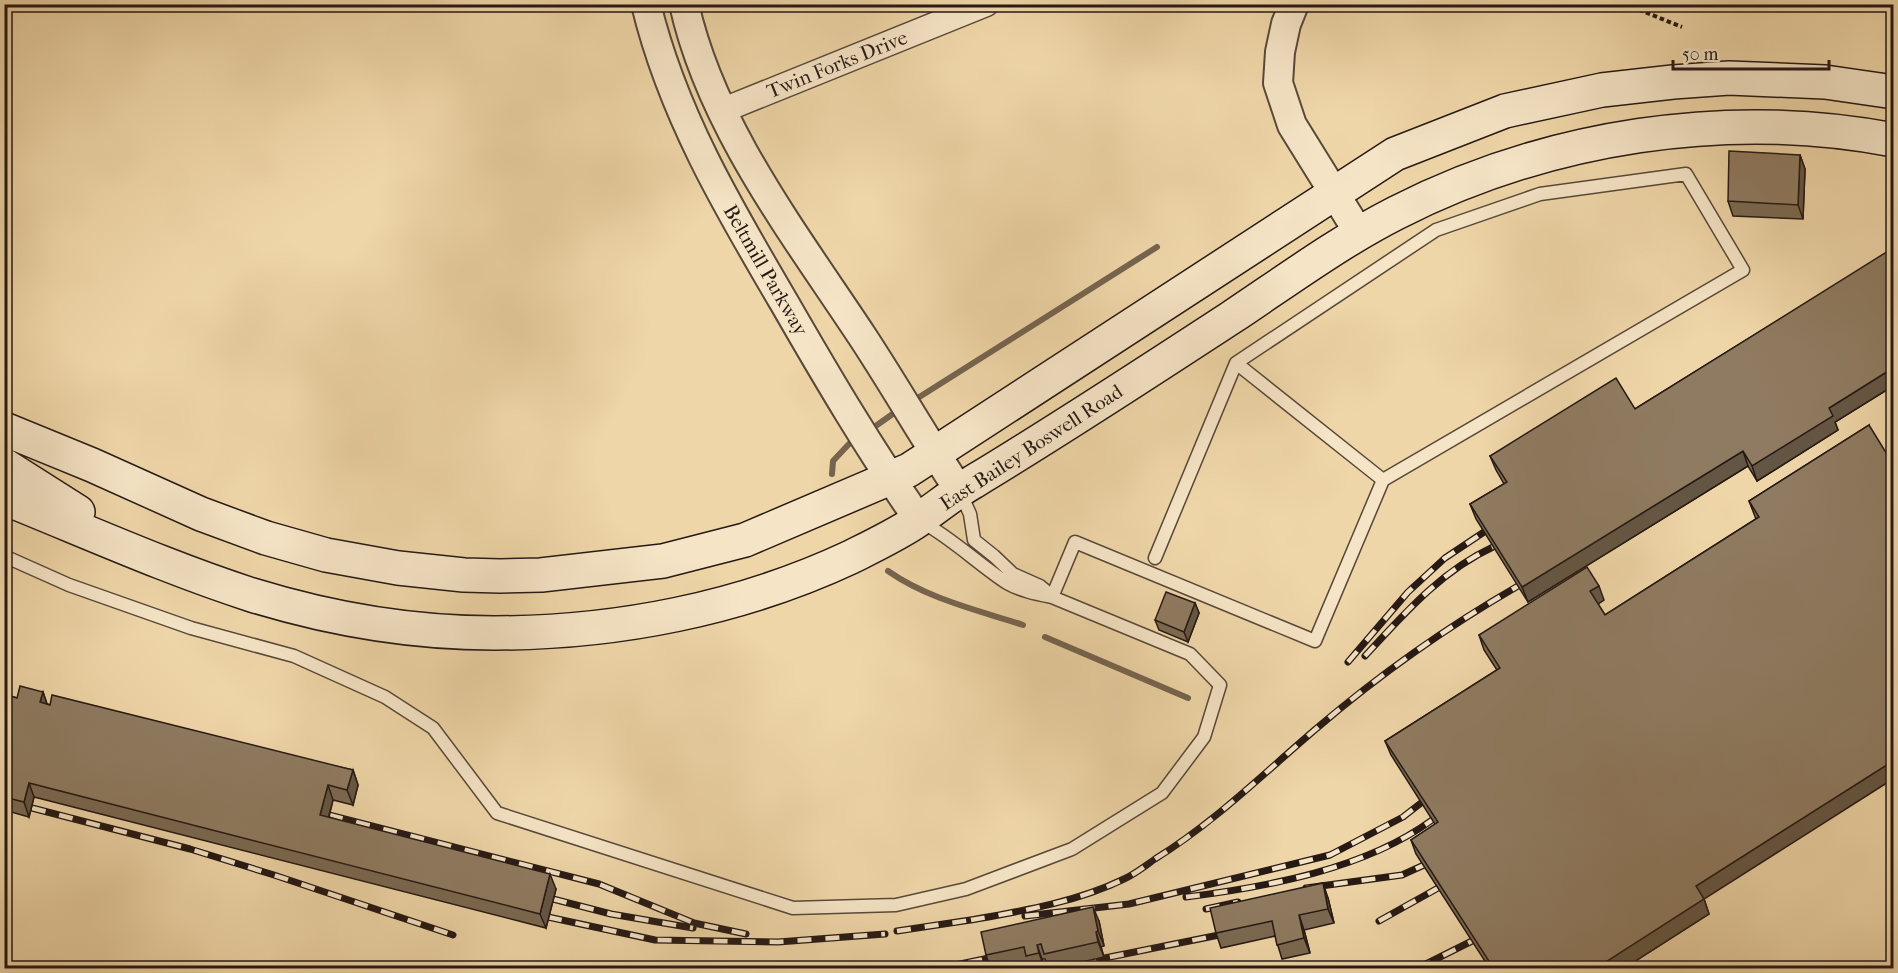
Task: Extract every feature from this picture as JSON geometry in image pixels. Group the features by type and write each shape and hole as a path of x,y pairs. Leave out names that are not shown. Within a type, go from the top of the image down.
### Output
{"main road":[{"path":"4,429 92,465 180,505 266,538 326,555 464,575 541,575 663,561 745,540 909,470 1395,154 1504,111 1602,90 1730,78 1825,82 1893,92"},
{"name":"East Bailey Boswell Road","path":"4,498 252,595 346,618 441,631 538,632 586,629 634,622 721,604 805,576 886,540 919,520 959,490 1057,432 1359,233 1437,194 1476,178 1549,155 1601,142 1692,130 1738,128 1830,131 1893,140"},
{"path":"4,451 180,505"},
{"name":"East Bailey Boswell Road","path":"4,465 138,552"}],"street":[{"name":"Beltmill Parkway","path":"646,4 653,36 686,122 713,179 890,479 919,520"},
{"name":"Beltmill Parkway","path":"684,4 692,38 721,111 787,224 863,337 959,490"},
{"name":"Twin Forks Drive","path":"721,111 987,4"},
{"path":"1294,4 1286,24 1280,52 1278,83 1292,125 1359,233"},
{"path":"686,122 721,111"}],"lane":[{"path":"1052,597 1075,542 1315,641 1383,480 1743,270 1686,174 1540,194 1436,230 1236,363 1155,558"},
{"path":"1236,363 1383,480"},
{"path":"959,490 970,513 974,540 1013,574 1040,586 1052,597"},
{"path":"4,556 69,585 191,628 294,656 385,697 433,728 496,813 793,908 896,905 966,889 1072,849 1162,793 1204,737 1220,686 1190,654 1052,597 1035,594 1009,584 941,532 919,520"}],"path":[{"path":"1625,4 1682,27"}],"building":[{"path":"1729,151 1800,155 1798,205 1728,201"},
{"path":"1893,229 1893,243 1887,233"},
{"path":"1893,248 1893,368 1829,408 1833,416 1752,466 1743,451 1522,587 1470,504 1507,482 1490,456 1616,378 1635,409"},
{"path":"1869,425 1893,464 1893,761 1696,886 1704,899 1595,969 1494,969 1411,840 1438,822 1385,741 1500,668 1479,635 1587,567 1599,586 1590,591 1605,615 1759,517 1749,501"},
{"path":"1166,592 1195,603 1184,632 1155,620"},
{"path":"20,686 43,692 40,702 50,705 52,695 353,770 347,790 328,785 320,815 550,874 540,914 29,783 24,802 4,797 4,694 17,698"},
{"path":"1323,883 1328,909 1299,915 1304,938 1277,945 1272,921 1216,933 1210,908"},
{"path":"1093,907 1098,942 1044,954 1041,944 1037,945 1039,953 1026,956 1024,947 986,955 981,932"}],"waterway":[{"path":"913,401 1157,247"},
{"path":"870,430 894,413"},
{"path":"832,474 833,461 849,444"},
{"path":"888,571 903,581 936,596 1023,625"},
{"path":"1045,637 1188,698"}],"railway":[{"path":"1348,662 1408,592 1445,558 1484,532"},
{"path":"1365,656 1409,609 1440,581 1474,557 1493,547"},
{"path":"971,920 1068,900 1132,875 1219,813 1341,708 1414,652 1518,586"},
{"path":"1025,916 1129,904 1330,855 1403,817 1421,803"},
{"path":"32,808 190,849 453,935"},
{"path":"329,815 599,884 694,923 746,934"},
{"path":"1186,897 1282,881 1346,863 1406,837 1432,820"},
{"path":"1306,888 1402,875 1424,865"},
{"path":"1379,921 1438,888"},
{"path":"553,899 611,914 693,928"},
{"path":"1206,909 1238,902"},
{"path":"548,917 655,940 778,942 885,934"},
{"path":"897,931 977,919"},
{"path":"1055,968 1219,935"},
{"path":"1418,968 1472,941"},
{"path":"941,968 989,958"},
{"path":"1481,968 1487,964"},
{"path":"673,967 698,968"}]}
